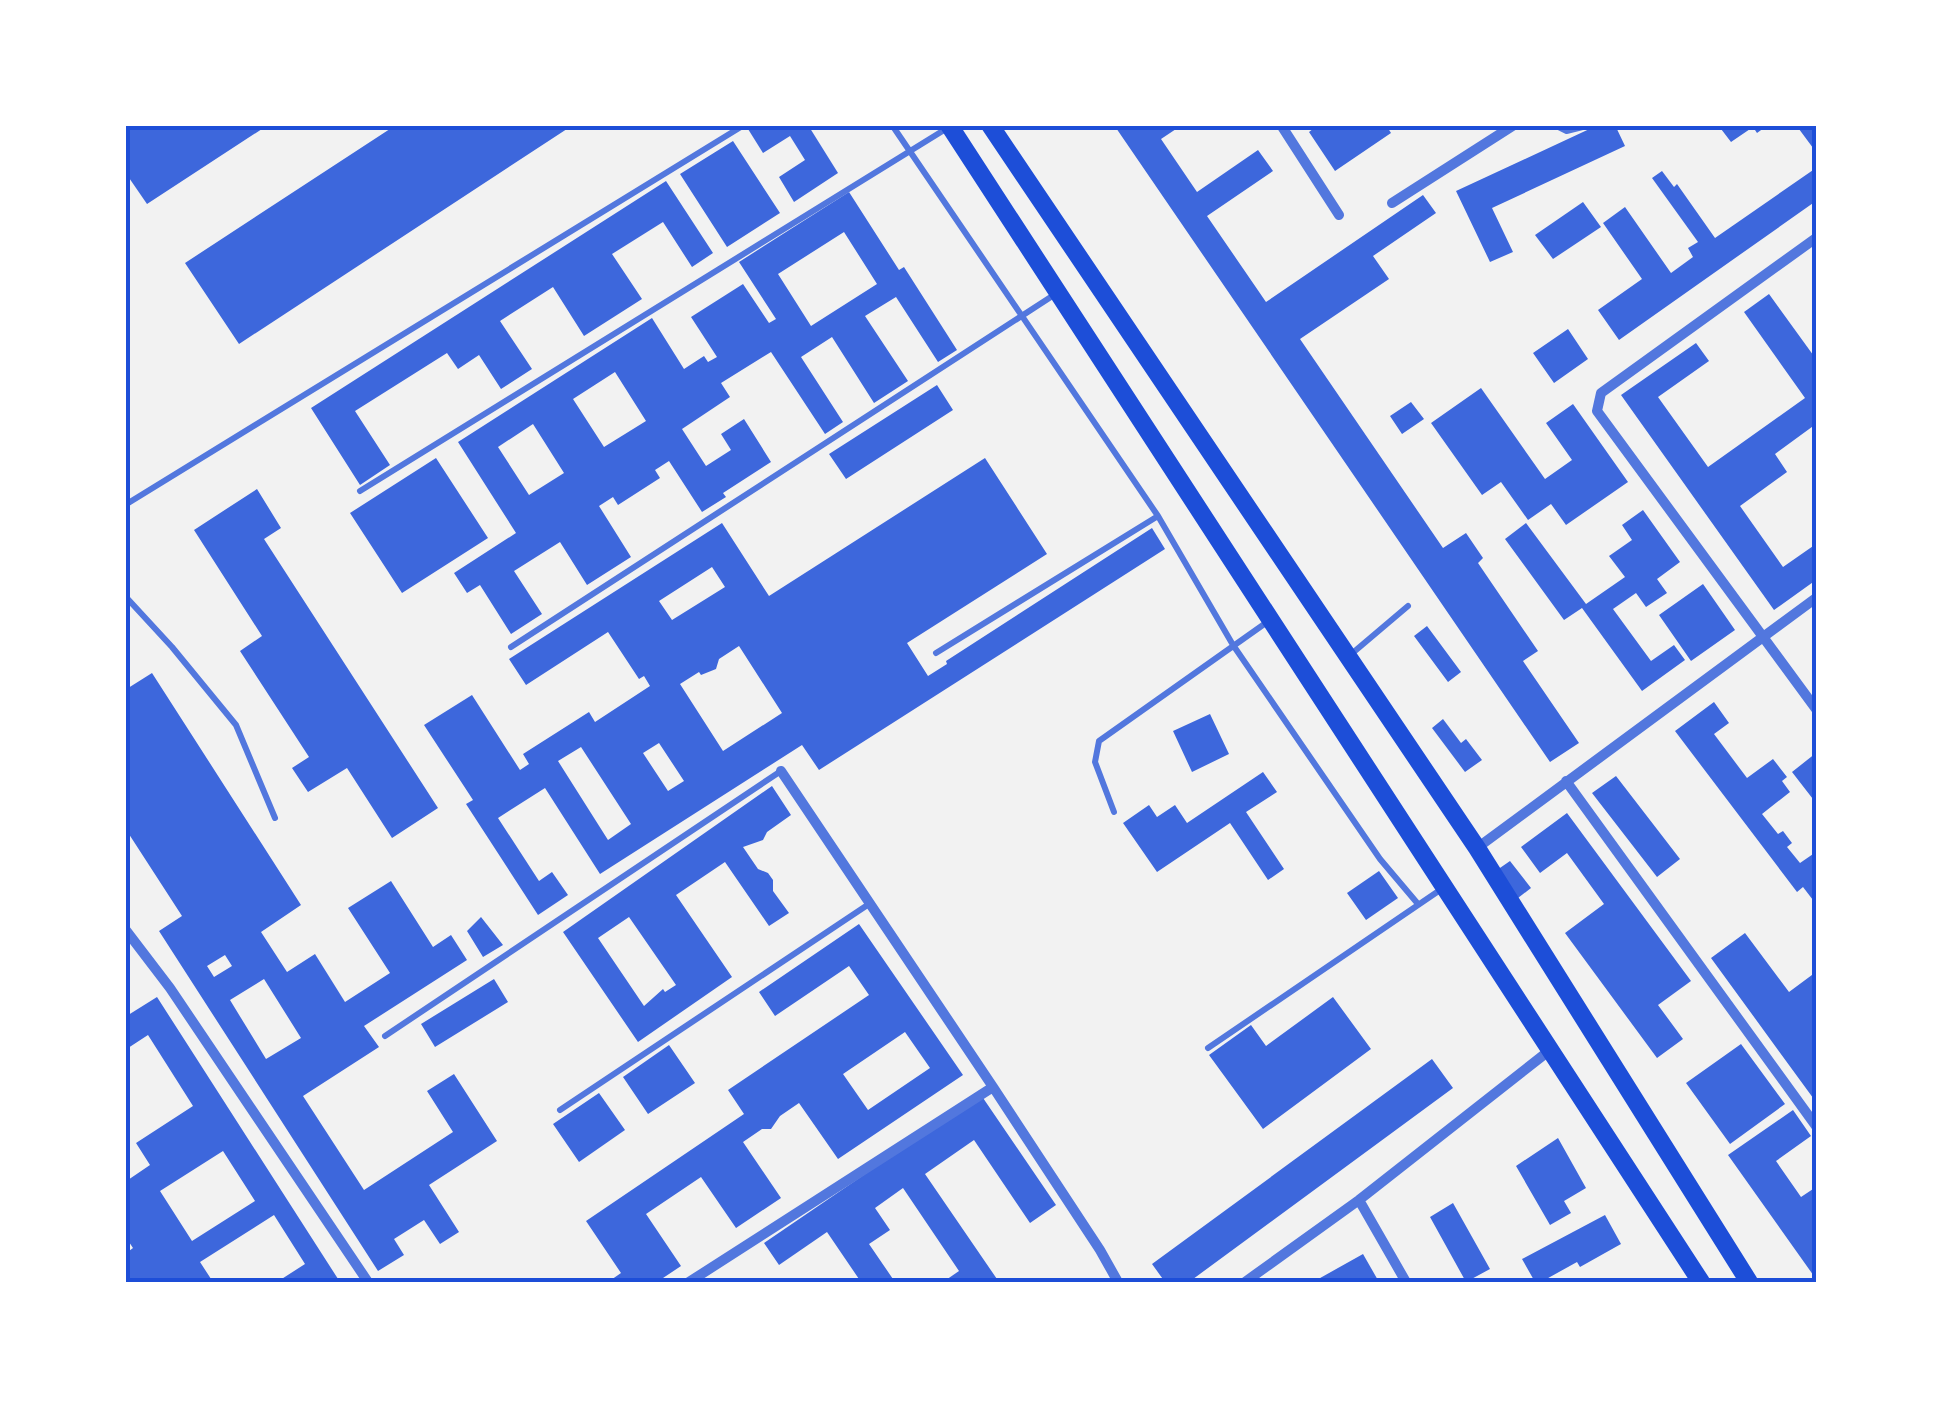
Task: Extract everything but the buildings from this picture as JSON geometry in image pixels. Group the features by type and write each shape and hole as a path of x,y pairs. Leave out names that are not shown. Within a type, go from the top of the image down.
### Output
{"main road":[{"path":"990,125 1477,848 1749,1282"},
{"path":"950,126 1701,1282"}],"street":[{"path":"1281,125 1339,215"},
{"path":"1392,203 1514,125"},
{"path":"1558,125 1567,129 1584,125"},
{"path":"1816,238 1601,394 1597,411 1816,710"},
{"path":"1477,848 1816,598"},
{"path":"781,771 993,1087 1118,1282"},
{"path":"1566,781 1816,1126"},
{"path":"125,929 170,988 368,1282"},
{"path":"1245,1282 1359,1200 1550,1050"},
{"path":"689,1282 993,1087"},
{"path":"1359,1200 1406,1282"}],"lane":[{"path":"125,505 744,125"},
{"path":"892,125 1158,516 1233,645 1380,859 1418,904"},
{"path":"360,491 950,126"},
{"path":"511,647 1058,292"},
{"path":"936,653 1158,516"},
{"path":"125,596 236,725 275,818"},
{"path":"1348,657 1408,606"},
{"path":"1114,812 1096,762 1099,741 1271,620"},
{"path":"385,1036 781,771"},
{"path":"1208,1048 1444,887"},
{"path":"560,1110 870,903"}]}
